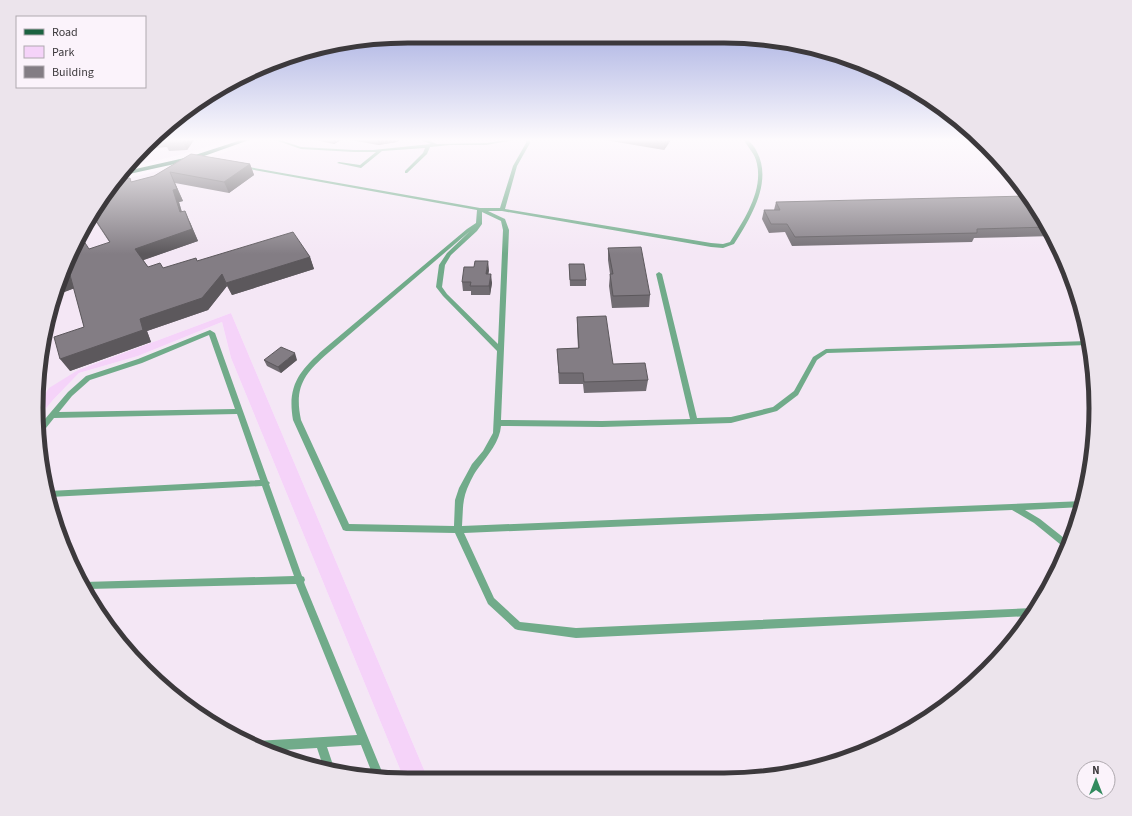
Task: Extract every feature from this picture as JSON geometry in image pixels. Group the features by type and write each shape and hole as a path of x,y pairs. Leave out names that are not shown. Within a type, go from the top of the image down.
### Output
{"lane":[{"path":"305,178 480,209 502,210 723,246 732,243 740,230 757,195 760,178"},
{"path":"502,210 511,178"},
{"path":"480,209 479,224 464,242 449,254 442,265 439,287 445,295 501,351"},
{"path":"480,209 503,220 506,230 497,433 486,453 468,477 459,500 458,530 490,601 518,626 576,633 1026,612"},
{"path":"479,224 469,230 326,350 304,372 299,381 293,407 297,420 346,527 458,530 1076,504"},
{"path":"660,274 694,421"},
{"path":"44,426 70,394 88,378 140,361 210,332 213,335 301,580 301,585 377,771"},
{"path":"497,423 602,424 731,420 775,409 796,393 815,359 826,350 1083,343"},
{"path":"53,415 240,411"},
{"path":"53,494 266,483"},
{"path":"1015,508 1037,521 1063,542"},
{"path":"89,585 301,580"},
{"path":"269,745 364,740"},
{"path":"320,743 328,764"}],"shaded area":[{"path":"1007,178 1040,226 1061,268 1077,314 1082,337 1088,384 1088,432 1082,479 1070,525 1051,569 1027,611 1014,630 982,666 946,698 927,711 917,717 912,718 911,721 885,735 841,754 795,766 748,772 425,773 231,313 78,370 43,399 46,360 55,314 62,291 71,268 92,225 124,179"},
{"path":"222,322 231,358 401,773 360,770 314,761 268,745 225,724 186,698 150,666 118,630 105,611 81,569 62,525 55,502 46,456 43,412 79,373 138,356"}],"green space":[{"path":"231,313 425,773 401,773 231,358 222,322 138,356 79,373 43,412 43,396 49,388 78,370"}],"building":[{"path":"130,178 131,182 146,178 173,178 177,189 173,190 180,212 185,211 192,229 135,249 148,267 160,263 163,268 196,258 197,261 293,232 310,257 226,283 222,274 202,298 140,319 143,330 60,359 54,337 84,327 70,275 68,276 71,268 84,241 89,249 110,242 95,220 124,179"},
{"path":"203,178 230,178 224,182"},
{"path":"1021,196 1041,227 977,229 977,233 795,237 787,224 771,224 764,210 780,210 776,202"},
{"path":"641,247 650,295 613,296 610,274 613,274 608,248"},
{"path":"475,261 488,261 486,274 491,274 489,286 470,286 471,282 462,282 464,267 474,267"},
{"path":"569,264 584,264 586,280 570,280"},
{"path":"606,316 613,364 645,363 648,380 584,382 583,373 559,373 557,349 579,348 577,317"},
{"path":"281,347 295,353 278,367 264,360"}]}
